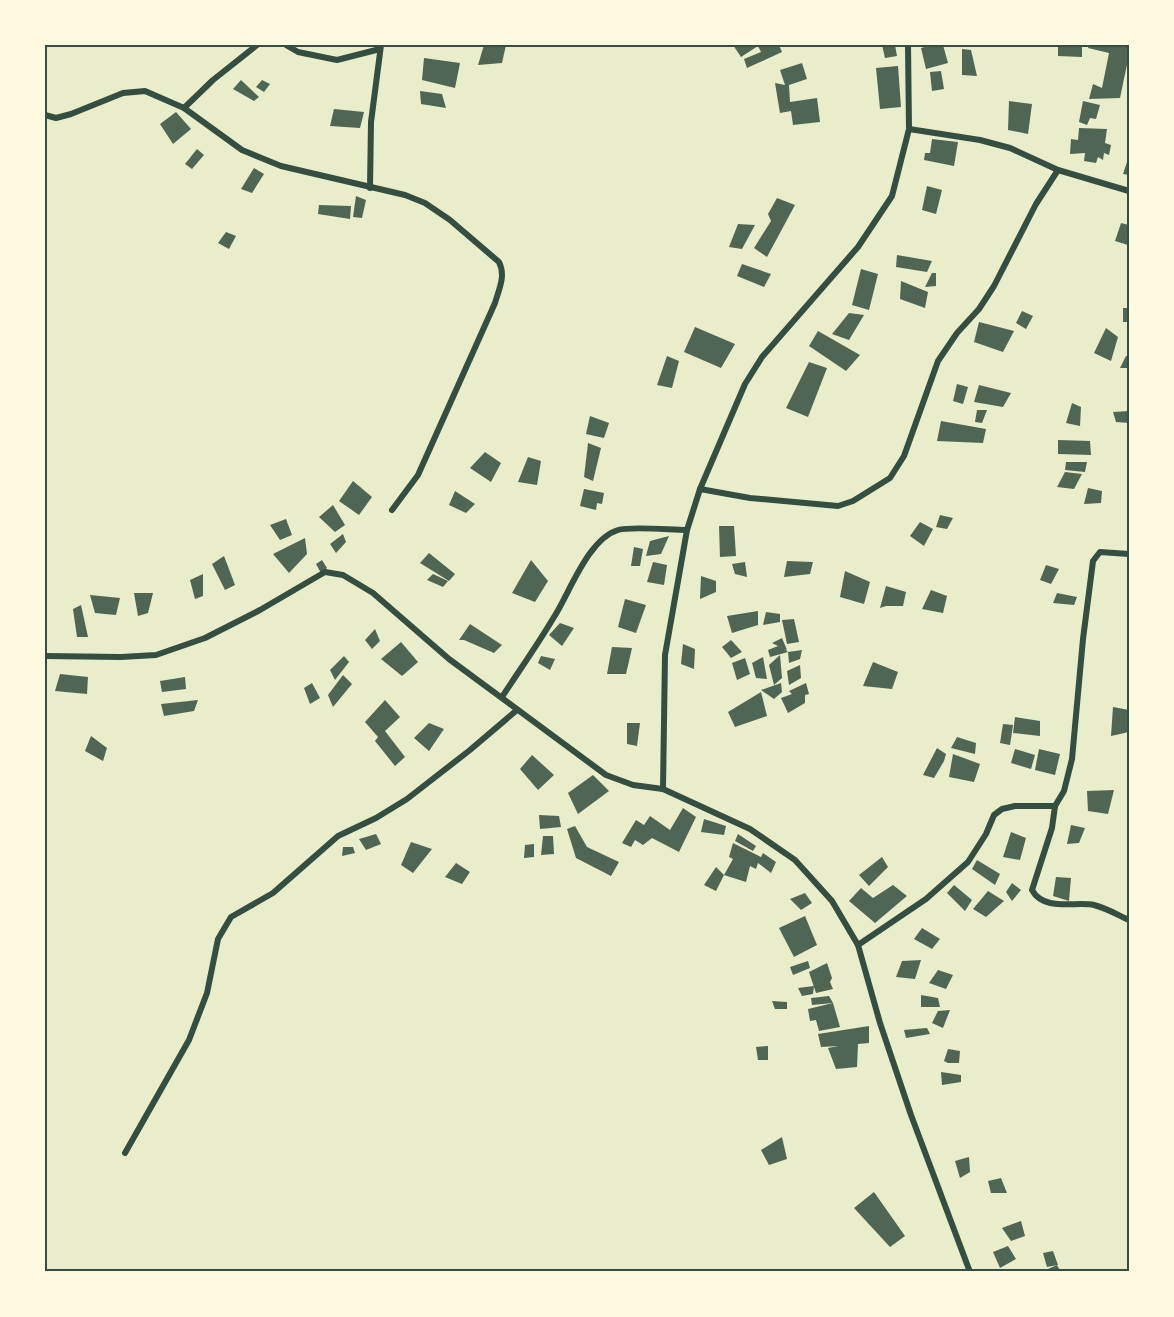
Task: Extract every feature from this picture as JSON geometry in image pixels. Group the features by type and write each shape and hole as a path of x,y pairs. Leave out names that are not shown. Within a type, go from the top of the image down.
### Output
{"street":[{"path":"184,108 213,80 257,45"},
{"path":"286,45 298,52 337,60 380,47 371,122 370,188"},
{"path":"663,789 666,655 687,530 700,489 745,384 762,357 858,247 892,196 909,129 908,45"},
{"path":"45,115 56,118 123,93 145,91 184,108 242,150 281,166 405,195 425,203 450,220 499,262 502,279 486,325 418,475 392,510"},
{"path":"909,129 980,140 1010,148 1059,170 1129,191"},
{"path":"700,489 750,498 838,506 853,501 890,478 904,456 938,361 957,333 989,294 1036,204 1059,170"},
{"path":"502,697 556,615 573,580 596,547 610,534 620,530 687,530"},
{"path":"1129,554 1100,552 1093,561 1072,759 1064,791 1055,806 1052,828 1032,890 1034,894 1048,902 1067,906 1094,905 1129,920"},
{"path":"45,656 156,655 205,638 261,610 325,572 343,575 373,593 449,659 606,775 633,785 663,789 750,829 795,860 831,901 858,945 880,1023 904,1095 970,1272"},
{"path":"125,1153 189,1040 207,993 218,939 231,917 273,893 338,836 376,818 407,799 517,710"},
{"path":"858,945 926,899 968,862 986,834 994,815 1002,809 1015,806 1055,806"}],"building":[{"path":"484,45 506,45 502,63 478,65"},
{"path":"733,45 779,45 782,52 747,68 744,59 761,52 758,46 741,57"},
{"path":"882,45 895,45 897,56 885,58"},
{"path":"943,45 948,63 926,69 921,48"},
{"path":"1058,45 1082,45 1082,57 1058,56"},
{"path":"1089,45 1129,45 1120,98 1089,99 1093,84 1102,88 1109,53 1088,48"},
{"path":"962,49 971,50 977,76 962,75"},
{"path":"424,58 460,63 455,88 422,80"},
{"path":"802,63 807,79 789,85 790,102 817,98 820,122 793,125 791,111 780,113 775,83 785,85 780,70"},
{"path":"898,66 901,107 880,109 876,68"},
{"path":"941,71 944,89 932,91 930,72"},
{"path":"241,80 259,97 254,101 233,89"},
{"path":"262,80 270,84 264,92 256,87"},
{"path":"420,91 442,94 446,108 421,104"},
{"path":"1009,101 1032,104 1028,134 1008,130"},
{"path":"1083,101 1100,105 1096,119 1090,118 1087,125 1079,122"},
{"path":"334,109 364,112 360,128 330,126"},
{"path":"176,112 191,129 173,144 160,124"},
{"path":"1079,128 1107,129 1105,143 1111,145 1109,155 1104,153 1103,160 1098,157 1096,163 1084,161 1085,153 1070,154 1071,139 1078,140"},
{"path":"932,139 958,142 954,166 924,160 925,153 930,153"},
{"path":"197,149 204,155 192,169 185,164"},
{"path":"1129,156 1129,175 1123,174"},
{"path":"254,168 264,174 252,193 241,189"},
{"path":"927,186 942,190 936,214 922,210"},
{"path":"356,196 366,200 362,218 353,217"},
{"path":"777,198 795,205 767,257 754,248 771,221 768,214"},
{"path":"319,205 351,206 350,219 318,214"},
{"path":"1121,223 1129,225 1128,245 1115,241"},
{"path":"738,224 755,225 742,249 729,247"},
{"path":"226,232 236,236 229,249 218,243"},
{"path":"897,255 932,261 927,272 896,267"},
{"path":"742,264 771,274 764,287 737,276"},
{"path":"861,269 878,274 869,310 852,305"},
{"path":"932,273 936,273 936,286 925,287"},
{"path":"901,281 928,292 925,308 900,299"},
{"path":"1123,308 1129,308 1129,322 1123,322"},
{"path":"1022,311 1033,316 1026,329 1016,323"},
{"path":"849,313 864,315 849,340 832,334"},
{"path":"979,322 1014,331 1003,352 974,342"},
{"path":"695,327 735,344 721,368 684,352"},
{"path":"1106,328 1118,337 1111,361 1094,353"},
{"path":"818,331 860,355 846,371 809,346"},
{"path":"667,356 679,361 672,388 657,385"},
{"path":"1126,356 1129,356 1129,368 1120,368"},
{"path":"809,362 827,368 808,417 786,408"},
{"path":"957,384 968,387 963,404 953,401"},
{"path":"979,385 1011,393 1003,407 974,402"},
{"path":"1072,403 1081,407 1080,426 1066,423"},
{"path":"977,410 987,410 982,423 975,422"},
{"path":"1129,411 1129,423 1116,422 1113,412"},
{"path":"590,416 609,423 604,438 586,434"},
{"path":"941,421 986,429 983,443 937,441"},
{"path":"1058,440 1090,441 1091,455 1058,454"},
{"path":"588,443 601,448 593,481 584,477"},
{"path":"485,452 501,463 491,482 470,468"},
{"path":"528,457 541,461 537,485 518,482"},
{"path":"1066,462 1087,462 1085,472 1065,470"},
{"path":"1065,472 1082,474 1074,489 1057,487"},
{"path":"353,481 372,497 359,515 339,501"},
{"path":"1088,488 1102,491 1101,503 1084,504"},
{"path":"584,489 604,493 602,504 597,503 596,510 580,506"},
{"path":"455,491 475,504 466,513 449,505"},
{"path":"333,505 345,525 335,532 319,517"},
{"path":"940,515 953,518 947,529 936,527"},
{"path":"286,519 292,535 280,540 270,525"},
{"path":"920,522 933,529 924,546 910,536"},
{"path":"719,526 734,526 736,556 720,557"},
{"path":"343,534 346,542 336,553 330,544"},
{"path":"669,536 661,554 646,556 650,541"},
{"path":"305,538 307,554 289,573 273,554"},
{"path":"634,547 643,549 640,566 631,566"},
{"path":"429,553 455,574 449,581 420,563"},
{"path":"224,556 235,585 225,590 212,564"},
{"path":"322,560 327,568 321,573 316,564"},
{"path":"531,560 548,581 535,602 512,593"},
{"path":"787,561 813,562 810,574 784,577"},
{"path":"653,562 667,565 664,585 647,582"},
{"path":"745,562 747,577 735,574 732,564"},
{"path":"1046,565 1059,569 1051,584 1040,580"},
{"path":"845,571 870,582 864,604 840,597"},
{"path":"203,574 203,596 195,599 190,580"},
{"path":"433,574 448,581 443,587 427,580"},
{"path":"701,576 716,581 716,592 700,599"},
{"path":"886,586 906,592 903,606 880,608"},
{"path":"931,590 947,596 943,613 922,609"},
{"path":"134,593 153,593 148,613 138,616"},
{"path":"1057,593 1077,597 1074,605 1053,603"},
{"path":"90,595 120,598 116,615 95,613"},
{"path":"625,599 646,605 636,633 618,627"},
{"path":"81,605 88,637 77,637 73,609"},
{"path":"758,611 758,625 732,633 727,616"},
{"path":"766,612 780,614 780,622 763,625"},
{"path":"794,619 799,642 787,644 782,620"},
{"path":"560,623 574,628 562,646 549,635"},
{"path":"470,624 502,645 494,653 459,640"},
{"path":"375,629 380,641 372,649 365,640"},
{"path":"782,638 788,652 770,657 768,650 778,646 772,643"},
{"path":"731,640 742,652 731,658 722,647"},
{"path":"401,642 418,662 402,676 381,659"},
{"path":"683,644 695,649 694,669 681,664"},
{"path":"612,647 632,648 626,674 607,674"},
{"path":"802,650 800,659 789,663 788,652"},
{"path":"780,655 782,678 774,685 769,665"},
{"path":"344,656 349,662 335,680 330,670"},
{"path":"541,656 555,659 550,670 538,663"},
{"path":"763,657 767,679 756,678 752,663"},
{"path":"745,658 750,674 737,680 732,663"},
{"path":"873,662 898,672 892,689 863,686"},
{"path":"800,665 801,678 789,685 787,671"},
{"path":"60,674 88,677 87,694 55,691"},
{"path":"343,675 352,684 333,707 328,695"},
{"path":"185,677 186,689 162,692 160,681"},
{"path":"312,683 320,698 310,704 304,688"},
{"path":"781,683 782,692 774,699 761,690"},
{"path":"806,683 809,694 805,695 805,703 788,713 781,698 792,694 789,691"},
{"path":"761,692 767,716 735,727 728,712"},
{"path":"198,700 194,711 164,716 161,704"},
{"path":"385,700 400,717 385,731 405,757 395,766 375,741 378,737 365,722"},
{"path":"1113,707 1129,710 1129,732 1111,736"},
{"path":"1015,717 1040,721 1040,736 1013,733"},
{"path":"429,723 444,729 429,751 414,738"},
{"path":"627,723 640,723 637,746 627,744"},
{"path":"1003,724 1013,725 1010,745 1000,743"},
{"path":"91,736 107,748 103,761 85,751"},
{"path":"957,737 976,743 975,754 951,748"},
{"path":"937,748 946,754 944,761 934,778 923,775"},
{"path":"1015,749 1035,755 1031,769 1011,763"},
{"path":"1039,749 1060,754 1055,775 1035,770"},
{"path":"953,754 980,764 974,782 949,777"},
{"path":"532,755 554,775 538,790 520,769"},
{"path":"593,775 609,791 578,814 568,793"},
{"path":"1114,790 1108,814 1088,811 1087,791"},
{"path":"683,808 696,817 679,852 652,838 643,845 635,840 631,847 622,843 636,820 644,825 650,816 670,830"},
{"path":"539,815 559,816 561,827 540,829"},
{"path":"704,819 726,826 724,835 701,832"},
{"path":"1071,825 1085,828 1079,843 1067,844"},
{"path":"575,826 587,847 619,862 611,876 576,858 567,829"},
{"path":"1011,832 1026,838 1020,860 1003,857"},
{"path":"376,834 381,844 366,850 359,839"},
{"path":"738,834 756,846 753,851 735,841"},
{"path":"543,836 553,836 554,854 541,855"},
{"path":"411,842 432,849 413,873 401,865"},
{"path":"733,843 761,857 763,853 776,862 771,873 758,863 756,869 750,866 746,882 724,875 733,859 729,857"},
{"path":"534,844 534,857 524,858 525,845"},
{"path":"343,847 353,847 355,853 342,856"},
{"path":"882,857 888,867 869,886 859,875"},
{"path":"977,860 1000,874 995,885 972,869"},
{"path":"456,863 470,872 462,884 445,877"},
{"path":"716,867 724,875 716,891 704,885"},
{"path":"1056,877 1071,878 1069,901 1053,896"},
{"path":"1012,883 1021,890 1012,901 1006,892"},
{"path":"893,885 907,896 875,923 849,901 861,888 873,898"},
{"path":"954,885 972,900 965,911 947,893"},
{"path":"988,891 1004,901 986,917 973,909"},
{"path":"805,893 812,903 801,910 790,899"},
{"path":"805,916 817,945 794,957 779,928"},
{"path":"922,928 940,939 932,949 914,939"},
{"path":"921,960 915,979 896,977 902,961"},
{"path":"808,961 810,968 793,975 790,967"},
{"path":"827,963 833,989 816,993 809,972"},
{"path":"938,970 953,975 946,989 929,983"},
{"path":"814,986 813,994 802,996 798,988"},
{"path":"921,995 938,998 940,1007 921,1007"},
{"path":"829,996 833,1003 812,1005 811,998"},
{"path":"772,1001 787,1002 787,1009 775,1009"},
{"path":"833,1003 840,1027 819,1031 816,1020 810,1021 808,1009"},
{"path":"950,1010 943,1028 932,1023 938,1011"},
{"path":"869,1026 869,1043 858,1044 857,1067 836,1069 828,1048 838,1046 821,1047 818,1034"},
{"path":"927,1028 930,1034 906,1038 904,1030"},
{"path":"768,1046 768,1060 758,1060 756,1047"},
{"path":"948,1049 960,1051 959,1063 944,1061"},
{"path":"941,1072 961,1075 961,1082 942,1085"},
{"path":"782,1137 787,1159 769,1165 761,1150"},
{"path":"969,1157 970,1172 960,1178 955,1161"},
{"path":"1001,1178 1007,1193 991,1193 988,1181"},
{"path":"874,1192 905,1236 890,1247 854,1208"},
{"path":"1021,1221 1025,1236 1011,1241 1002,1228"},
{"path":"1008,1246 1016,1259 1000,1268 993,1252"},
{"path":"1053,1251 1058,1265 1047,1267 1043,1253"},
{"path":"1057,1265 1061,1272 1049,1272 1048,1269"}]}
